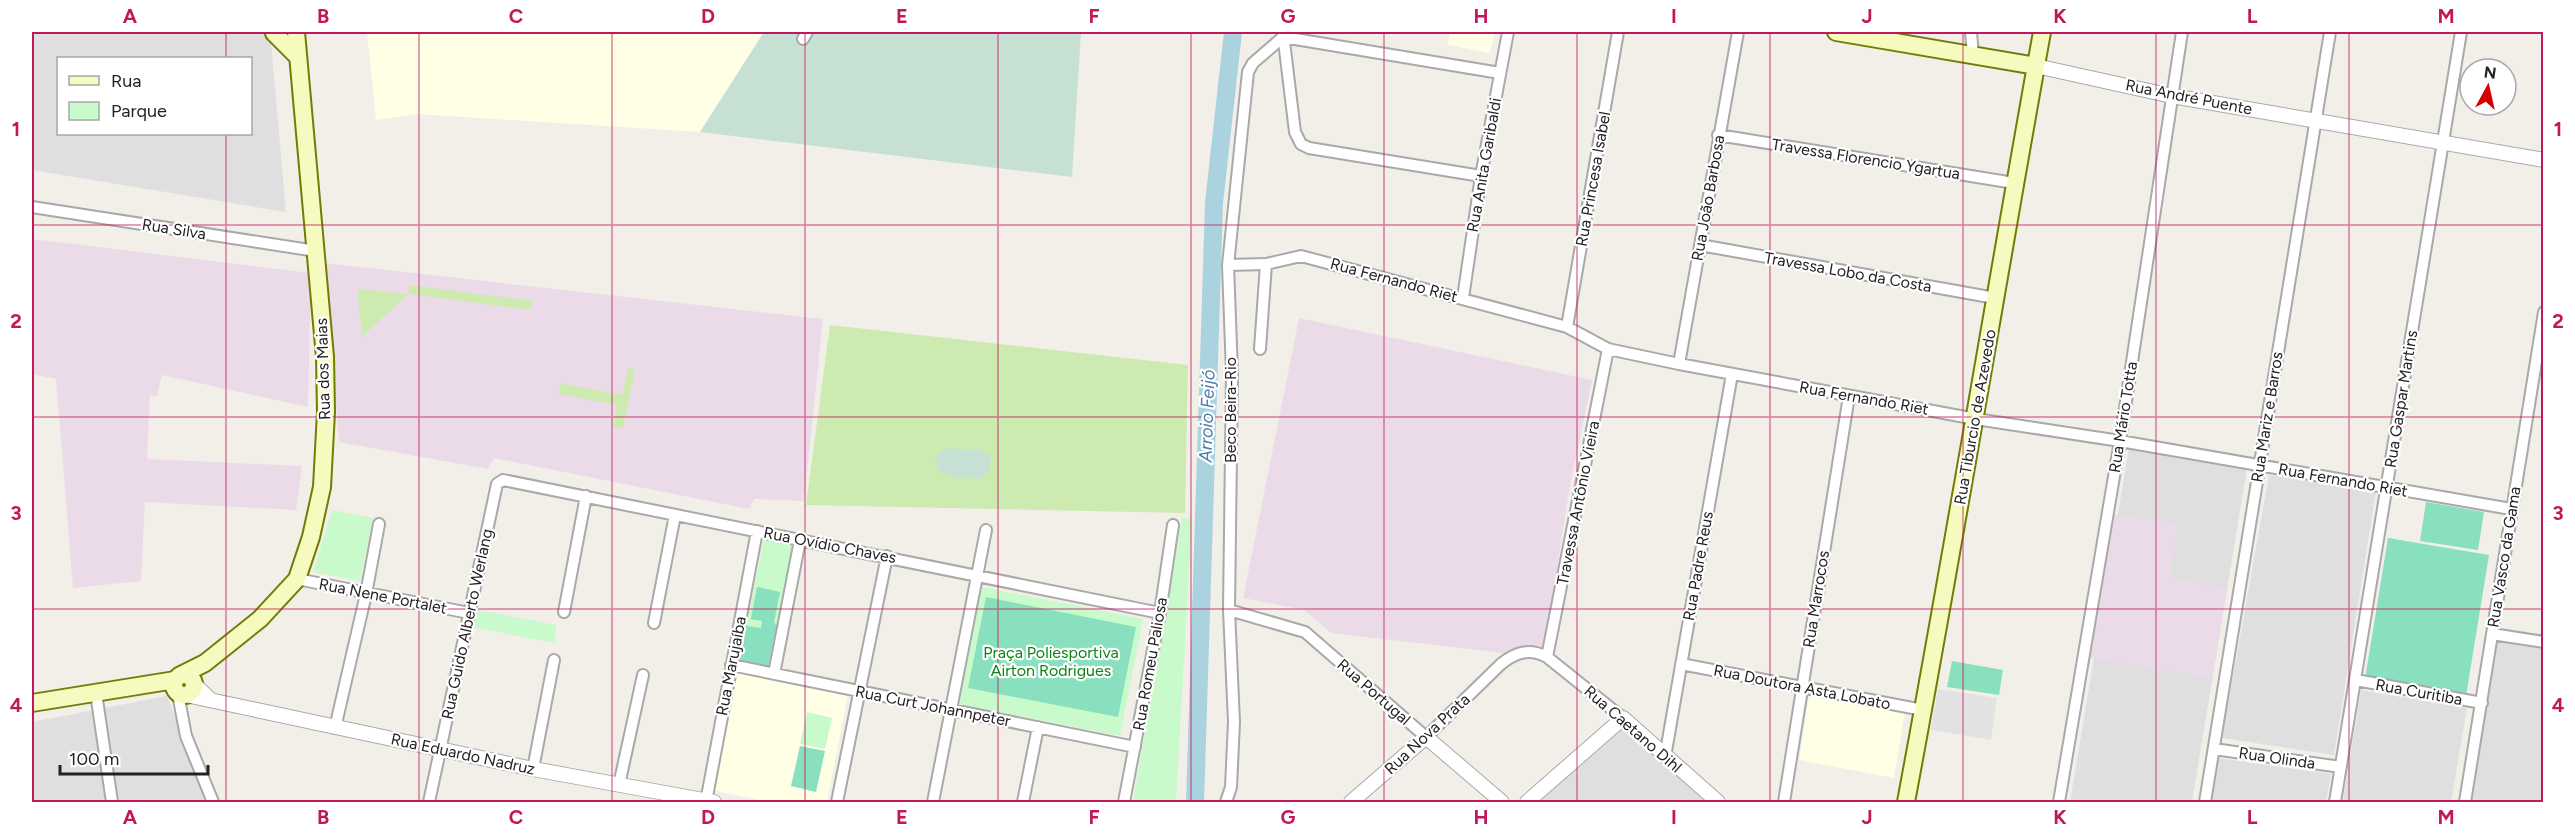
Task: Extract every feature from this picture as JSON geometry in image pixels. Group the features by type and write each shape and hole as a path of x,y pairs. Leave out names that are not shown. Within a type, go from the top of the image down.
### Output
{"main road":[{"path":"276,32 274,33 298,57"},
{"name":"Rua dos Maias","path":"183,686 205,663 260,619 297,579 311,537 322,487 326,412 325,379 296,32"},
{"name":"Rua André Puente","path":"1836,32 2036,66"},
{"name":"Rua Tiburcio de Azevedo","path":"1906,802 1976,419 2014,183 2042,32"},
{"path":"32,703 129,689 183,686"}],"street":[{"name":"Rua Anita Garibaldi","path":"1463,298 1481,176 1508,32"},
{"name":"Rua Princesa Isabel","path":"1567,327 1618,32"},
{"name":"Rua João Barbosa","path":"1679,364 1738,32"},
{"path":"1971,32 1973,55"},
{"name":"Rua Mário Totta","path":"2059,802 2120,441 2182,32"},
{"name":"Rua Mariz e Barros","path":"2205,802 2330,32"},
{"name":"Rua Gaspar Martins","path":"2335,802 2461,32"},
{"path":"1481,176 1309,148 1301,144 1295,132 1283,34 1500,73"},
{"name":"Beco Beira-Rio","path":"1226,802 1231,787 1234,722 1229,610 1232,373 1228,265 1248,72 1283,34"},
{"name":"Rua André Puente","path":"2036,66 2172,96 2544,160"},
{"name":"Travessa Florencio Ygartua","path":"1718,135 2014,183"},
{"name":"Rua Silva","path":"32,207 316,251"},
{"name":"Travessa Lobo da Costa","path":"1700,245 1995,298"},
{"name":"Rua Fernando Riet","path":"1228,265 1266,264 1301,256 1567,327 1608,349 1679,364 1976,419 2120,441 2511,509"},
{"path":"1260,349 1266,264"},
{"name":"Rua Vasco da Gama","path":"2465,802 2544,312"},
{"name":"Travessa Antônio Vieira","path":"1548,657 1608,349"},
{"name":"Rua Padre Reus","path":"1665,757 1732,374"},
{"name":"Rua Marrocos","path":"1784,802 1849,396"},
{"name":"Rua Ovídio Chaves","path":"500,481 978,574 1160,613"},
{"name":"Rua Guido Alberto Werlang","path":"429,802 500,481"},
{"path":"564,612 586,496"},
{"path":"654,623 675,515"},
{"path":"335,728 366,594 379,524"},
{"name":"Rua Romeu Paliosa","path":"1124,802 1160,613 1173,525"},
{"path":"933,802 986,530"},
{"name":"Rua Marujaíba","path":"709,802 731,665 757,531"},
{"path":"774,674 800,540"},
{"path":"837,802 887,556"},
{"name":"Rua Nene Portalet","path":"297,579 469,614"},
{"name":"Rua Portugal","path":"1229,610 1305,632 1502,802"},
{"path":"2492,634 2544,642"},
{"name":"Rua Nova Prata","path":"1352,802 1426,737 1513,654 1526,651 1538,652 1548,657"},
{"name":"Rua Caetano Dihl","path":"1548,657 1623,717 1665,757 1718,802"},
{"path":"533,768 554,660"},
{"name":"Rua Doutora Asta Lobato","path":"1681,664 1923,710"},
{"name":"Rua Curt Johannpeter","path":"731,665 1135,747"},
{"path":"619,785 644,675"},
{"name":"Rua Curitiba","path":"2356,680 2482,703"},
{"path":"183,686 186,736 213,802"},
{"name":"Rua Eduardo Nadruz","path":"183,686 212,701 335,728 709,802"},
{"path":"96,693 112,802"},
{"path":"1527,802 1623,717"},
{"path":"1023,802 1038,727"},
{"name":"Rua Olinda","path":"2214,749 2341,767"}],"shaded area":[{"path":"32,32 270,32 286,212 32,170"},
{"path":"367,32 764,32 700,132 417,114 376,120"},
{"path":"764,32 1081,32 1072,177 700,132"},
{"path":"1450,32 1495,32 1490,53 1448,45"},
{"path":"32,239 311,273 308,407 162,375 157,396 150,395 147,459 302,466 296,510 145,502 141,581 73,588 56,379 32,374"},
{"path":"324,263 823,319 804,501 754,499 749,509 494,458 488,469 339,442"},
{"path":"1299,318 1592,380 1570,486 1543,655 1513,654 1331,633 1304,610 1243,598"},
{"path":"945,448 979,450 991,456 989,472 980,479 947,476 938,470 935,457"},
{"path":"2129,448 2247,469 2192,802 2070,802"},
{"path":"2269,475 2376,491 2334,755 2222,738"},
{"path":"2113,514 2178,524 2170,578 2227,588 2212,678 2090,658"},
{"path":"2498,639 2543,646 2543,802 2470,802"},
{"path":"734,671 848,695 827,802 767,802 713,790"},
{"path":"1938,689 1997,698 1991,740 1931,730"},
{"path":"2361,690 2467,708 2451,802 2343,802"},
{"path":"167,696 209,802 32,802 32,722"},
{"path":"1809,697 1905,712 1894,778 1799,760"},
{"path":"1622,727 1710,802 1537,802"},
{"path":"2218,758 2331,774 2326,802 2211,802"}],"green space":[{"path":"410,285 533,301 531,310 408,294"},
{"path":"357,289 408,294 362,337"},
{"path":"830,325 1188,365 1185,513 806,505"},
{"path":"628,368 635,370 623,428 613,427 617,405 558,394 561,383 622,395"},
{"path":"2426,502 2484,512 2478,550 2420,541"},
{"path":"332,510 373,518 360,581 313,572"},
{"path":"1182,518 1192,519 1176,802 1133,802"},
{"path":"765,536 794,542 777,624 763,621 761,629 746,626"},
{"path":"2388,538 2489,555 2466,696 2365,679"},
{"path":"757,587 780,592 774,623 777,624 768,668 739,661 746,626 761,628 762,621 751,619"},
{"name":"Praça Poliesportiva Airton Rodrigues","path":"982,587 1143,619 1120,736 959,704"},
{"name":"Praça Poliesportiva Airton Rodrigues","path":"986,597 1136,627 1118,717 968,688"},
{"path":"474,609 556,625 555,643 472,627"},
{"path":"1952,661 2003,670 1999,695 1947,687"},
{"path":"807,712 832,718 825,749 800,744"},
{"path":"800,746 825,751 816,792 791,786"}],"waterway":[{"name":"Arroio Feijó","path":"1195,802 1214,203 1233,32"}]}
